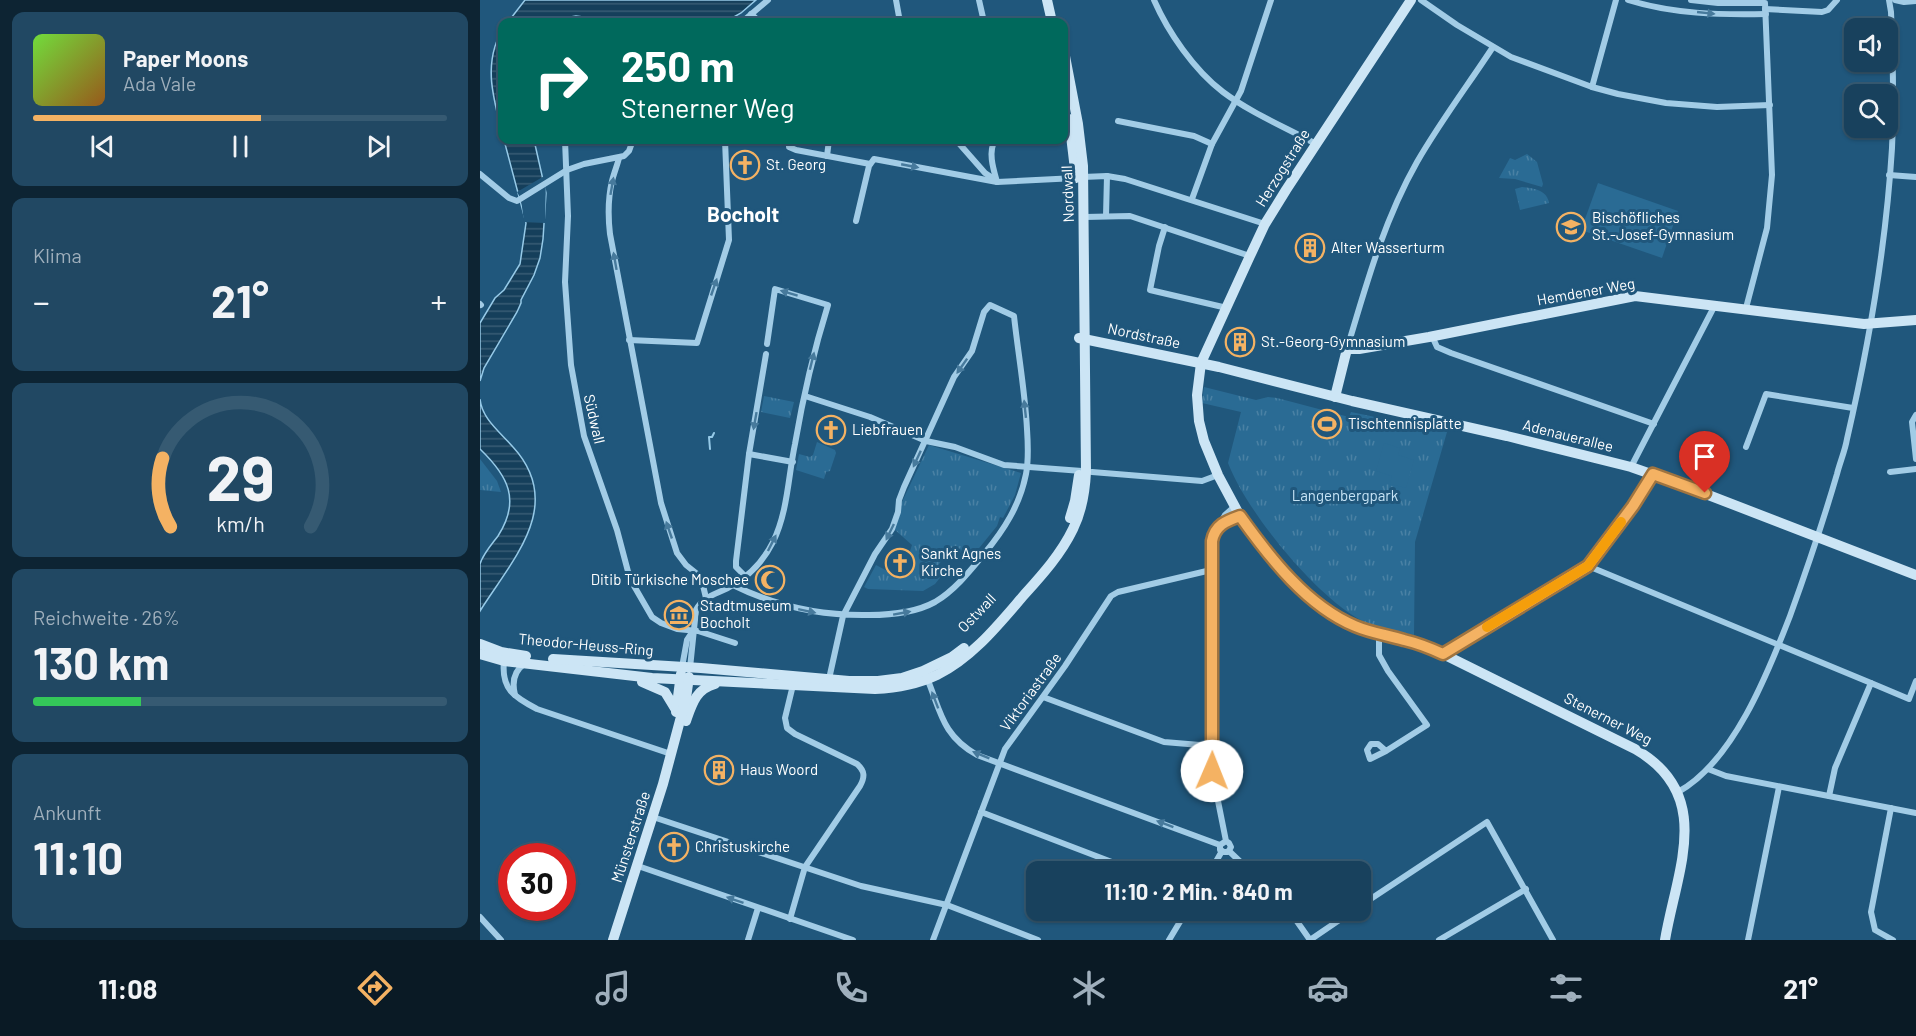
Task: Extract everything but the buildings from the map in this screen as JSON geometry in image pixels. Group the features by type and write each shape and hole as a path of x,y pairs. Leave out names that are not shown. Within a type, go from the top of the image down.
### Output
{"main road":[{"path":"1047,0 1051,18"},
{"path":"1054,0 1057,18"},
{"name":"Herzogstraße","path":"1202,363 1265,224 1410,0"},
{"name":"Nordwall","path":"1068,74 1081,147 1082,338"},
{"name":"Nordwall","path":"1068,108 1084,217 1082,338"},
{"name":"Hemdener Weg","path":"1347,349 1359,349 1432,336 1635,296 1872,324 1916,320"},
{"name":"Nordstraße","path":"1082,338 1202,363"},
{"name":"Ostwall","path":"685,674 768,675 878,681 925,675 949,668 978,645 1047,569 1067,541 1078,517 1084,494 1086,472 1082,338"},
{"path":"1335,397 1347,349"},
{"name":"Adenauerallee","path":"1202,363 1631,467 1916,575"},
{"name":"Stenerner Weg","path":"1202,363 1197,395 1199,421 1204,441 1218,475 1237,511 1270,556 1309,597 1326,611 1356,627 1407,640 1443,654 1652,759 1668,776 1678,792"},
{"name":"Theodor-Heuss-Ring","path":"480,644 501,652 531,657 685,674"},
{"name":"Theodor-Heuss-Ring","path":"480,654 504,661 622,675"},
{"path":"622,675 641,672 685,674"},
{"name":"Ostwall","path":"685,674 724,682 884,688 905,686 925,675"},
{"name":"Münsterstraße","path":"673,748 676,710 685,674"},
{"name":"Münsterstraße","path":"613,940 673,748 685,674"},
{"path":"622,675 665,692 676,710"},
{"name":"Ostwall","path":"673,748 685,725 696,695 709,686 724,682"},
{"path":"1665,940 1683,855 1685,833 1683,810 1678,792"}],"street":[{"path":"746,18 768,0"},
{"path":"896,0 899,18"},
{"path":"979,0 983,18"},
{"path":"1154,0 1164,22 1182,48 1220,90 1316,144"},
{"path":"1192,199 1212,144 1250,68 1271,0"},
{"path":"1421,0 1493,48 1531,66 1592,87 1641,99 1686,105 1717,107 1770,105"},
{"path":"1592,87 1616,0"},
{"path":"1628,0 1660,7 1716,14 1822,12 1828,10 1837,0"},
{"path":"1691,0 1718,3 1765,3 1772,175 1767,228 1746,308"},
{"path":"1678,792 1692,784 1708,769 1728,742 1761,686 1819,537 1847,440 1872,324 1889,175 1893,99 1889,0"},
{"path":"1895,0 1916,1"},
{"path":"751,14 756,18"},
{"path":"1347,349 1373,263 1400,196 1418,161 1493,48"},
{"path":"1118,121 1194,136 1212,144"},
{"name":"Südwall","path":"565,144 568,216 565,282 571,365 584,436 617,530 630,579 652,617 661,623 735,643"},
{"path":"480,174 513,201 519,200 567,170 624,156 632,144"},
{"path":"629,340 697,343 729,240 726,144"},
{"path":"789,144 789,147 795,150 826,156 872,161 997,182 1107,176 1192,199 1265,224"},
{"path":"826,156 828,144"},
{"path":"960,144 985,173 997,182"},
{"path":"993,144 993,170 997,182"},
{"path":"619,158 611,182 608,215 610,234 655,475 666,522 681,559 701,577 706,598"},
{"path":"856,222 872,161"},
{"path":"1889,175 1916,177"},
{"path":"1106,216 1107,176"},
{"path":"1084,217 1130,216 1250,256"},
{"path":"1165,227 1150,290 1227,308"},
{"path":"685,674 687,640 693,631 696,610 706,598 733,585 761,561 778,532 813,357 828,305 775,289 767,344"},
{"path":"733,585 798,609 843,616 891,615 920,609 948,592 990,547 1010,519 1022,490 1027,467 1026,415 1014,316 990,305 984,312 972,351 954,377 899,500 898,512 892,529 875,554 843,616 829,679"},
{"path":"1631,467 1716,305"},
{"path":"1432,336 1437,347 1450,353 1654,424"},
{"path":"745,576 736,567 735,561 749,454 766,354"},
{"path":"1746,447 1766,394 1854,408"},
{"path":"805,396 870,417 926,441 955,447 1004,465 1202,481 1218,475"},
{"path":"1916,415 1912,422 1916,459"},
{"path":"749,454 793,462"},
{"path":"1890,472 1916,469"},
{"path":"1443,654 1588,566 1633,506 1653,474"},
{"path":"1217,528 1237,511"},
{"path":"1237,511 1225,515 1212,541 1212,746 1213,782 1222,846 1226,852 1229,851 1239,861"},
{"path":"1588,566 1912,700 1916,681"},
{"name":"Viktoriastraße","path":"933,940 1000,762 1011,740 1065,666 1111,596 1118,592 1211,570"},
{"path":"1379,634 1379,655 1427,725 1386,751"},
{"path":"504,661 505,683 515,695 537,709 673,748"},
{"path":"515,695 514,678 519,668 525,663"},
{"path":"925,675 943,722 950,733 962,746 977,755 1222,846"},
{"path":"1829,796 1835,768 1871,683"},
{"path":"790,919 805,867 860,786 864,775 857,764 787,728 785,718 793,686"},
{"path":"1043,697 1164,742 1212,746"},
{"path":"1708,769 1726,776 1916,813"},
{"path":"1748,940 1779,787"},
{"path":"1891,808 1871,912 1875,930 1893,940"},
{"path":"981,812 1109,861"},
{"path":"653,817 861,886 947,904 1038,940"},
{"path":"1371,899 1487,822 1553,940"},
{"path":"1215,861 1222,846"},
{"path":"638,866 853,940"},
{"path":"1439,940 1526,890"},
{"path":"748,940 758,908"},
{"path":"480,917 501,940"},
{"path":"1169,940 1180,921"},
{"path":"1297,921 1310,940 1338,921"}],"green space":[{"path":"1527,154 1537,162 1542,187 1515,179 1499,178 1510,158 1515,160"},
{"path":"1598,183 1678,211 1662,258 1581,230"},
{"path":"1522,187 1543,192 1549,203 1520,210 1515,189"},
{"name":"Langenbergpark","path":"1204,387 1256,400 1268,397 1277,398 1349,417 1351,412 1447,432 1415,542 1414,635 1377,626 1357,618 1339,606 1301,570 1283,549 1250,504 1228,463 1241,412 1202,403"},
{"path":"764,396 794,402 790,418 761,412"},
{"path":"817,442 835,450 836,453 830,471 826,472 824,479 796,470 799,454 810,457 813,455"},
{"path":"1384,443 1400,448 1398,455 1414,460 1406,488 1390,484 1392,476 1376,471"},
{"path":"929,445 1021,473 1015,495 1003,518 1000,517 997,526 971,558 951,548 936,568 943,574 935,584 923,591 868,589 864,587 876,565 891,573 892,576 905,577 906,573 903,572 912,545 894,529 900,515 901,504"},
{"path":"480,459 497,481 501,492 480,490"}],"shaded area":[{"path":"525,0 756,0 732,18 591,18 576,16 511,18"},
{"path":"498,39 498,115 491,68"},
{"path":"505,144 535,144 546,193 543,239 534,275 517,312 484,368 480,381 480,323 520,264 526,223"},
{"path":"480,399 488,419 513,447 528,469 535,490 534,511 528,532 506,572 480,611 480,564 505,523 510,500 504,479 480,449"}],"pier":[{"path":"546,175 545,223 524,222 521,199 517,192"}],"waterway":[{"path":"710,449 709,437 712,437 714,433"}],"slow traffic":[{"path":"1487,627 1588,566 1621,522"}],"place":[{"name":"St. Georg","path":"745,165"},
{"name":"Bischöfliches St.-Josef-Gymnasium","path":"1571,227"},
{"name":"Alter Wasserturm","path":"1310,248"},
{"name":"St.-Georg-Gymnasium","path":"1240,342"},
{"name":"Tischtennisplatte","path":"1327,424"},
{"name":"Liebfrauen","path":"831,430"},
{"name":"Sankt Agnes Kirche","path":"900,563"},
{"name":"Ditib Türkische Moschee","path":"770,580"},
{"name":"Stadtmuseum Bocholt","path":"679,615"},
{"name":"Haus Woord","path":"719,770"},
{"name":"Christuskirche","path":"674,847"}],"district":[{"name":"Bocholt","path":"743,215"}],"route":[{"path":"1212,771 1212,541 1217,528 1229,520 1240,516 1270,556 1309,597 1326,611 1356,627 1407,640 1443,654 1588,566 1633,506 1653,474 1705,493"}]}
